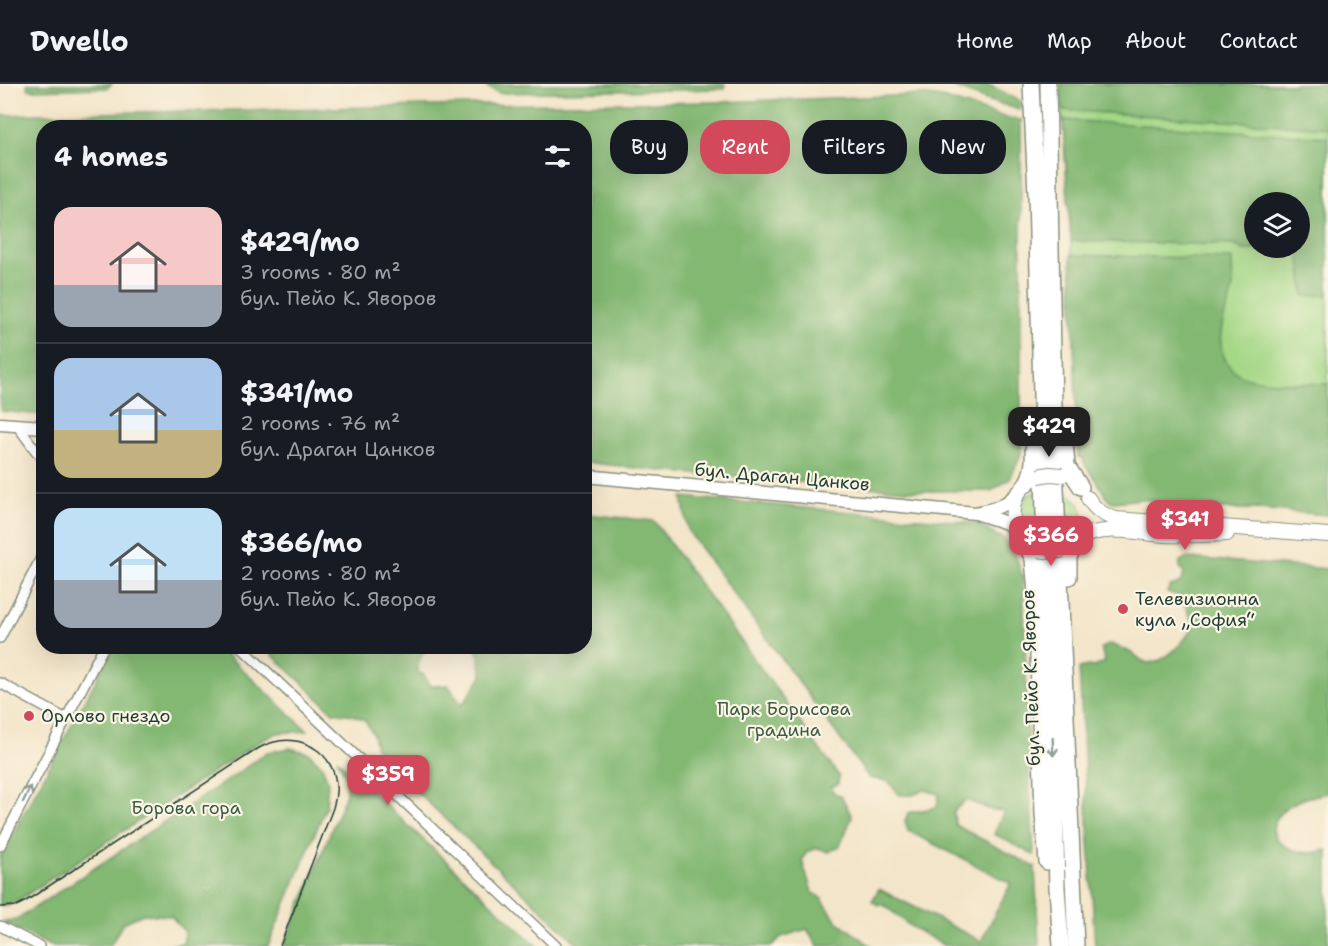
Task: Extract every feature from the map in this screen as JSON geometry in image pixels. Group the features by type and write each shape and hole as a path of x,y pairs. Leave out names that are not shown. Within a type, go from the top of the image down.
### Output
{"main road":[{"name":"бул. Пейо К. Яворов","path":"1031,84 1042,141 1076,946"},
{"name":"бул. Пейо К. Яворов","path":"1048,84 1042,141 1045,553 1061,946"},
{"path":"1042,141 1028,170 1028,284 1034,455 1032,474 1028,484 1014,502 1013,513 1014,524 1033,559 1043,814 1055,946"},
{"path":"1042,141 1056,168 1061,248 1065,455 1067,466 1095,508 1116,519 1328,535"},
{"path":"1028,484 1050,474 1072,479 1085,492 1091,510 1088,527 1074,544 1069,559 1084,946"},
{"path":"1022,538 1039,550 1052,552 1074,544 1087,534 1104,531 1189,536 1266,531"}],"street":[{"path":"0,424 36,426"},
{"path":"17,425 36,451"},
{"name":"бул. Драган Цанков","path":"592,477 975,513 1007,523 1022,538"},
{"name":"бул. Драган Цанков","path":"975,513 1001,506 1028,484"},
{"path":"0,638 36,568"},
{"path":"0,846 100,654"},
{"path":"248,654 556,946"},
{"path":"0,683 66,719"},
{"path":"0,926 39,946"}],"green space":[{"path":"27,84 112,84 107,88 32,90 28,89"},
{"path":"486,84 725,84 725,89 499,93 485,86"},
{"path":"945,84 984,84 993,87 1020,101 1021,110 987,100"},
{"path":"1060,84 1328,84 1328,515 1260,509 1183,509 1140,499 1114,502 1108,498 1083,458 1078,457 1071,241"},
{"path":"1060,84 1328,84 1328,128 1062,110"},
{"path":"921,95 942,98 1007,118 1021,120 1021,455 1010,479 991,491 919,491 671,472 592,463 592,120 36,120 36,414 0,411 0,115 718,102"},
{"path":"1063,120 1328,137 1328,295 1304,296 1300,258 1310,258 1310,192 1244,192 1244,250 1234,245 1071,241"},
{"path":"1071,255 1232,259 1233,287 1223,321 1221,338 1223,355 1232,369 1244,377 1255,379 1328,384 1328,515 1260,509 1183,509 1140,499 1110,501 1086,467 1083,458 1078,457"},
{"path":"1038,492 1039,531 1032,530 1023,524 1020,516 1022,499"},
{"path":"1063,493 1077,501 1082,516 1076,527 1063,532"},
{"path":"682,497 975,523 1004,539 1017,559 1023,578 1034,855 994,834 1004,811 991,810 966,800 954,811 955,825 1035,867 1039,946 945,946 910,926 884,905 878,905 872,901 879,889 981,941 1011,883 908,831 905,821 908,813 937,807 939,794 924,790 913,795 899,795 888,781 869,778 688,531"},
{"name":"Парк Борисова градина","path":"592,515 654,521 839,776 838,784 831,787 833,792 842,797 852,817 840,846 829,852 818,848 807,852 802,861 812,892 821,898 837,921 871,946 818,946 807,929 781,937 772,946 580,946 377,754 373,734 365,720 353,715 333,712 271,654 422,654 418,663 418,673 423,674 431,686 448,685 462,705 482,676 478,654 592,654"},
{"path":"1188,558 1328,569 1328,793 1312,796 1288,806 1277,818 1273,829 1278,840 1297,851 1307,853 1328,850 1328,946 1095,946 1079,668 1094,667 1105,662 1101,648 1111,644 1144,661 1152,662 1166,656 1179,645 1193,626 1182,597 1167,592 1170,586 1182,580 1184,572 1180,567 1180,561"},
{"path":"110,654 226,654 308,731 277,733 257,743 16,902 6,905 0,905 0,857"},
{"name":"Борова гора","path":"290,748 309,753 322,766 328,781 326,807 268,946 160,946 183,943 185,932 171,916 143,914 123,923 110,946 50,946 3,922 19,918 267,752"},
{"path":"337,759 537,946 284,946 346,794 346,777"}],"tram line":[{"path":"0,907 16,906 26,901 259,748 275,742 291,740 306,744 318,751 328,762 334,775 336,791 333,808 280,946"}],"place":[{"name":"Телевизионна кула „София“","path":"1123,609"},
{"name":"Орлово гнездо","path":"29,716"}]}
